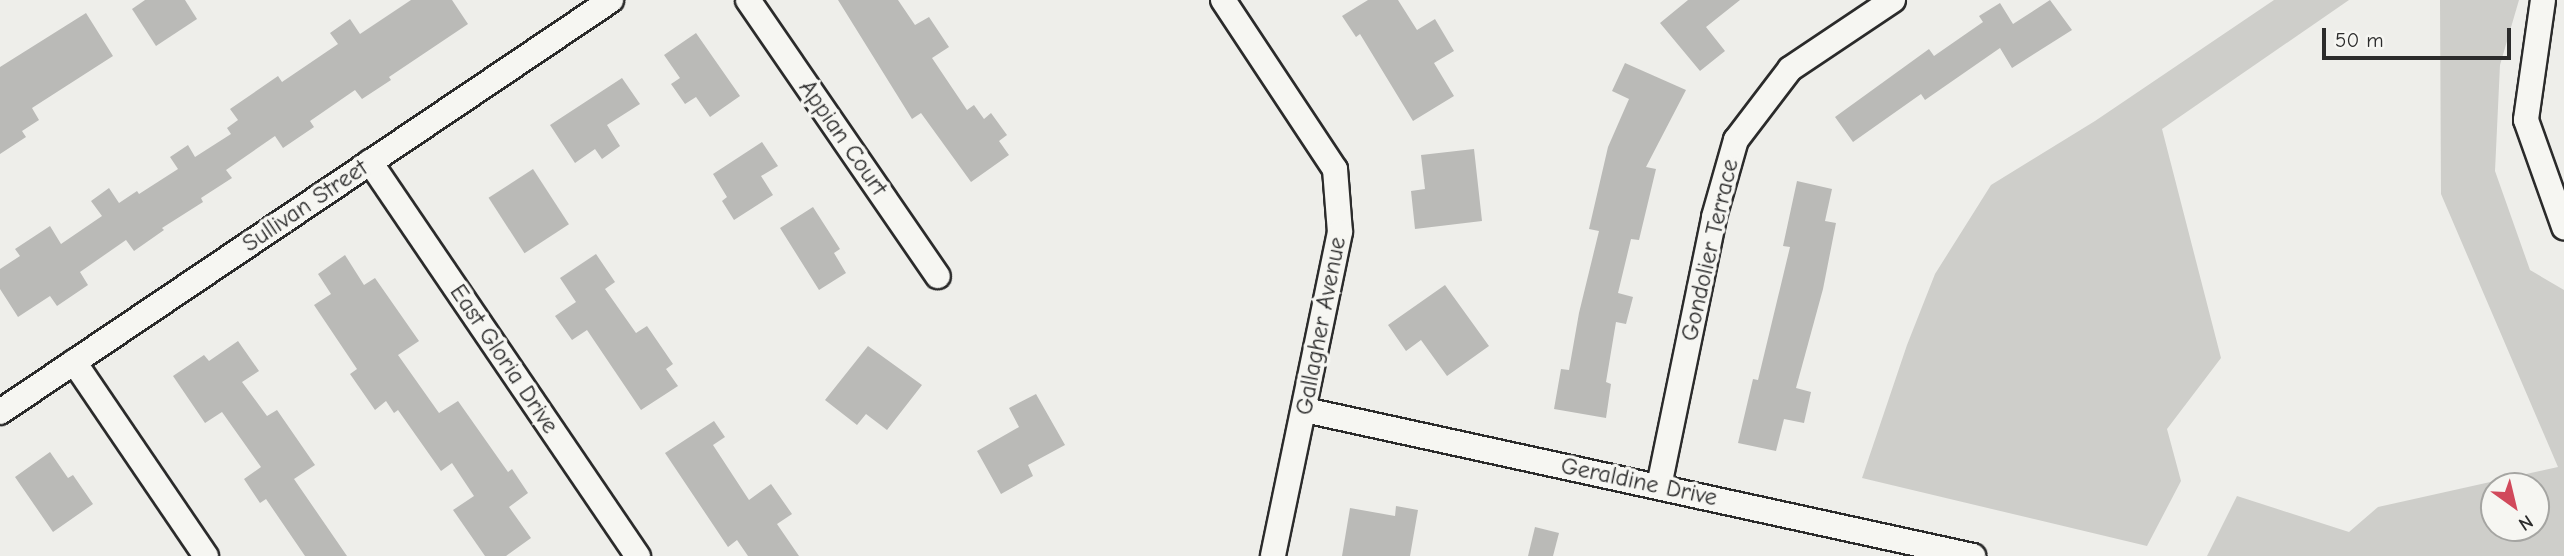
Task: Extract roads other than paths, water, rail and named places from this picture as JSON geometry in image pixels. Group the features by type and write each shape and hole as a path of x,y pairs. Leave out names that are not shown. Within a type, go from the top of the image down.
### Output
{"street":[{"name":"Sullivan Street","path":"0,412 611,0"},
{"name":"Appian Court","path":"748,0 938,276"},
{"name":"Gallagher Avenue","path":"1223,0 1335,169 1340,232 1273,556"},
{"name":"Gondolier Terrace","path":"1660,486 1714,217 1736,140 1790,69 1893,0"},
{"path":"2543,0 2526,120 2564,227"},
{"name":"East Gloria Drive","path":"370,162 638,556"},
{"path":"74,362 205,556"},
{"name":"Geraldine Drive","path":"1305,410 1973,556"}]}
